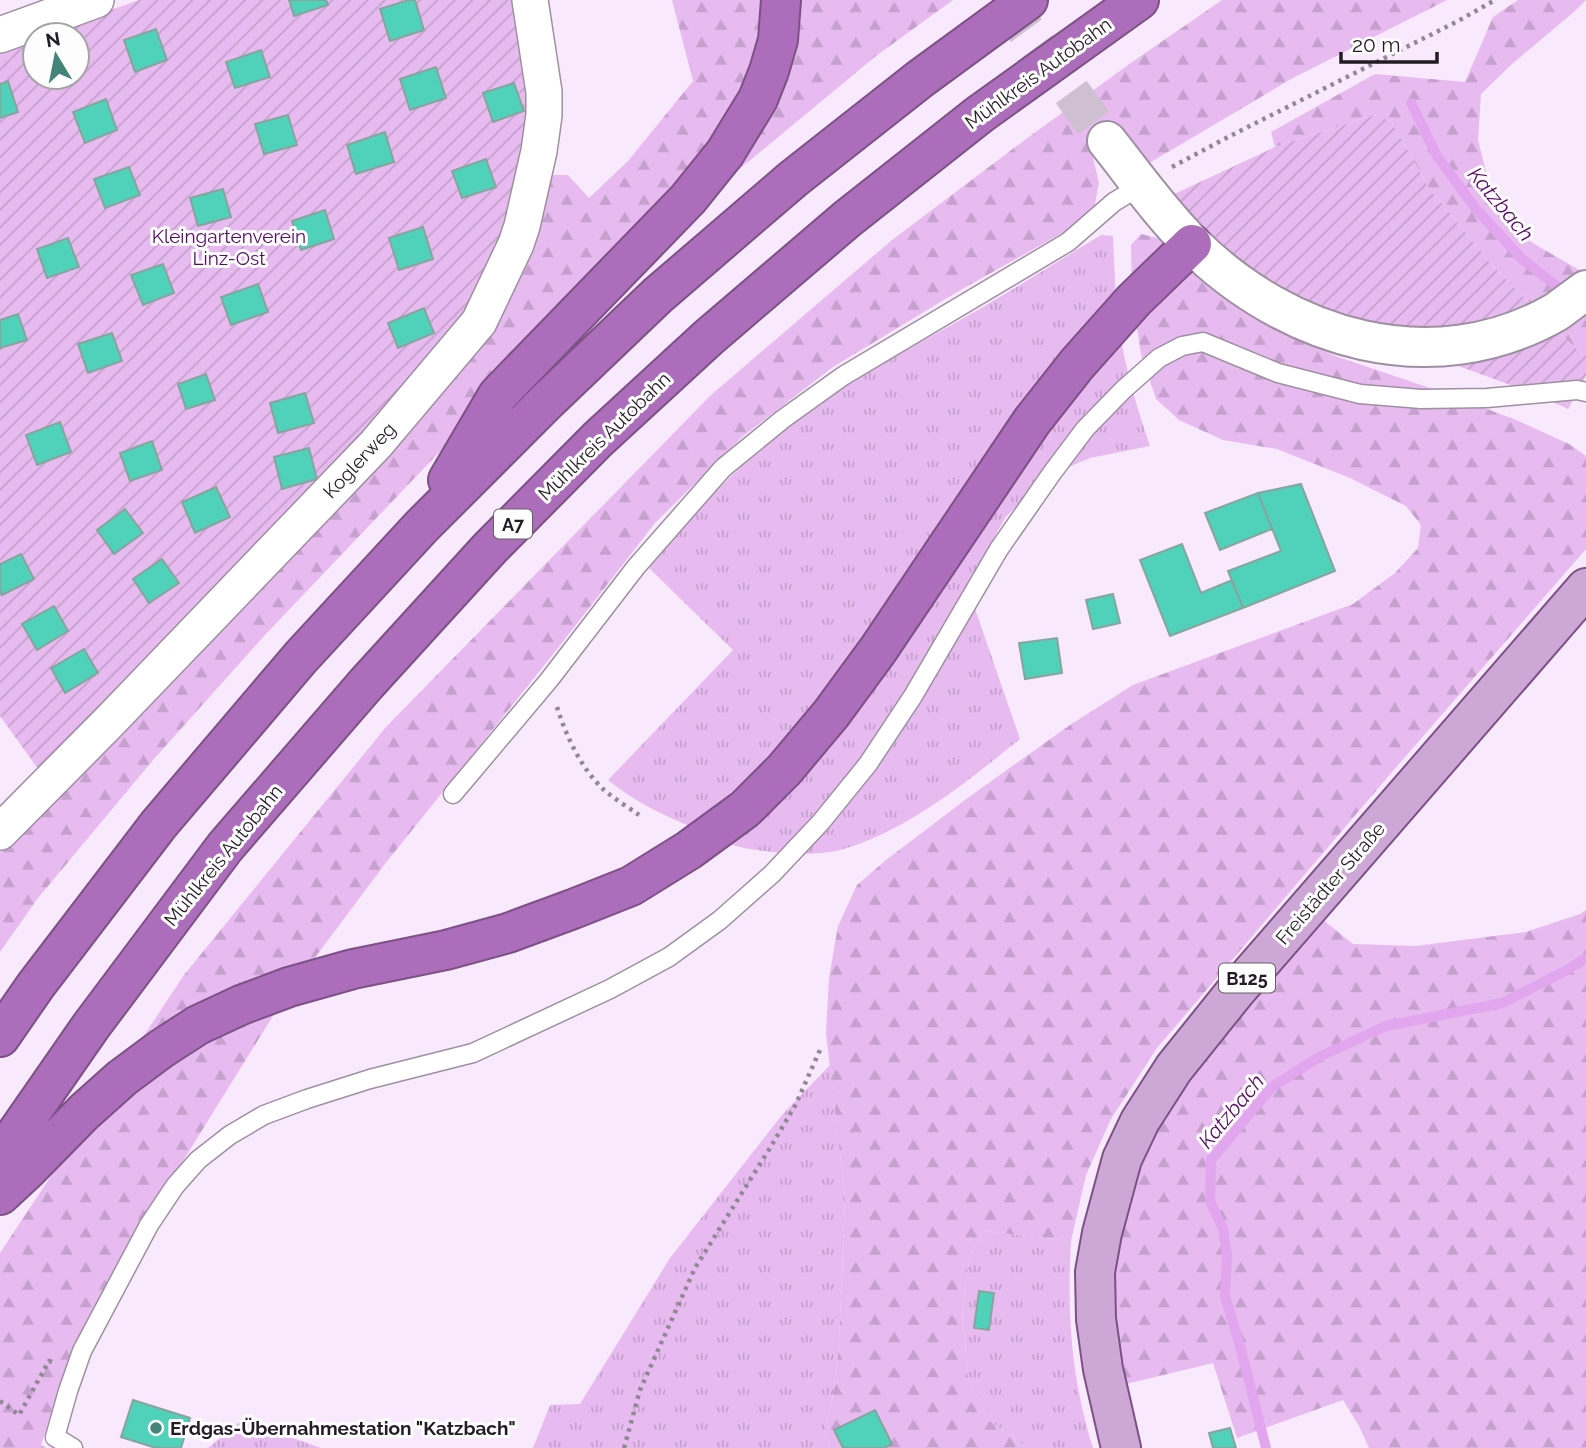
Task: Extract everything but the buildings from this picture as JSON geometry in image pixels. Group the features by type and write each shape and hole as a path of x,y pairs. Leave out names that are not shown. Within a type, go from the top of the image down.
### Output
{"highway":[{"path":"421,527 498,395 688,199 725,153 758,99 769,71 778,40 781,0"},
{"path":"0,1037 36,985 159,824 301,657 421,527 658,295 793,179 920,79 1028,0"},
{"name":"Mühlkreis Autobahn","path":"0,1157 90,1026 225,847 366,684 499,538 628,411 709,337 847,219 980,114 1139,0"},
{"path":"0,1195 112,1087 161,1049 198,1025 289,987 353,969 446,950 508,933 573,909 631,886 689,850 746,809 784,770 831,714 878,650 1032,421 1076,364 1134,300 1192,244"}],"main road":[{"name":"Freistädter Straße","path":"1121,1448 1103,1369 1096,1319 1095,1272 1102,1233 1122,1159 1140,1121 1174,1068 1235,992 1586,588"}],"street":[{"path":"0,36 96,0"},
{"name":"Koglerweg","path":"0,832 376,444 479,322 516,244 539,151 544,92 530,0"},
{"path":"1107,141 1192,244 1250,292 1324,330 1375,343 1415,347 1440,346 1472,342 1531,324 1572,300"}],"lane":[{"path":"453,794 549,680 636,567 733,459 843,376 1068,242 1114,202 1142,185"},
{"path":"72,1448 55,1437 82,1351 149,1225 175,1186 198,1160 230,1135 264,1115 370,1079 473,1053 610,989 669,957 720,920 772,874 821,822 868,764 913,696 999,550 1052,473 1086,429 1123,390 1159,358 1182,346 1203,342 1278,373 1360,394 1421,399 1487,398 1577,390 1586,392"}],"path":[{"path":"1142,185 1230,136 1495,0"},
{"path":"549,680 561,718 579,758 603,789 639,815"},
{"path":"624,1448 640,1390 695,1268 796,1104 820,1050"},
{"path":"2,1402 19,1415 49,1361 74,1375"}],"green space":[{"name":"Kleingartenverein Linz-Ost","path":"139,0 521,0 535,111 519,198 467,312 375,429 41,773 0,716 0,50 21,42 21,91 91,91 91,21 80,21"},
{"path":"672,0 953,0 876,56 678,220 487,402 265,635 154,759 38,898 0,952 0,852 118,725 547,175 568,175 589,198 628,161 693,81"},
{"path":"1222,0 1447,0 1293,78 1146,165 1091,149 1099,183 1093,214 833,367 743,436 655,523 385,864 281,1003 142,1227 89,1321 60,1387 41,1445 46,1448 0,1448 0,1253 184,975 386,727 711,395 892,240 1026,139"},
{"path":"1518,0 1586,0 1481,94 1478,140 1492,195 1531,242 1586,274 1586,357 1494,267 1429,188 1391,121 1374,115 1275,147 1271,132 1375,74 1465,82 1493,17"},
{"path":"1374,115 1391,121 1429,188 1494,267 1586,357 1586,376 1568,409 1541,396 1375,336 1255,275 1208,235 1170,196 1275,147"},
{"path":"1141,234 1161,239 1261,322 1335,356 1514,419 1569,444 1586,456 1586,549 1157,1048 1111,1119 1086,1175 1071,1241 984,1231 969,1259 962,1310 968,1377 987,1419 1027,1448 831,1448 824,1432 831,1407 838,1355 845,1196 826,1033 829,978 838,926 857,885 969,797 1070,725 1133,685 1353,604 1395,573 1418,548 1421,525 1406,506 1350,478 1277,449 1223,440 1179,420 1156,399 1141,354 1132,295 1131,245"},
{"path":"1101,235 1113,236 1116,302 1124,357 1150,446 1090,458 1043,478 1005,518 976,570 972,600 1020,739 958,788 912,818 865,842 829,852 776,852 730,844 652,809 608,780 733,650 649,568 702,507 758,451 837,392"},
{"path":"1586,910 1586,1448 1369,1448 1343,1400 1237,1438 1213,1363 1126,1384 1113,1273 1120,1219 1139,1164 1171,1105 1225,1035 1322,919 1353,944 1415,946 1526,932"},
{"path":"830,1065 845,1196 838,1355 831,1407 824,1432 831,1448 533,1448 550,1405 580,1404 670,1258 782,1115"},
{"path":"984,1231 1071,1241 1072,1346 1080,1396 1093,1448 1027,1448 987,1419 968,1377 962,1310 969,1259"},
{"path":"242,1420 321,1448 208,1448"}],"waterway":[{"name":"Katzbach","path":"1411,103 1437,156 1476,209 1522,259 1568,295"},
{"name":"Katzbach","path":"1266,1448 1225,1296 1227,1255 1223,1229 1210,1201 1211,1160 1272,1087 1319,1057 1386,1026 1502,1003 1586,958"}],"tunnel":[{"path":"1004,0 1107,141"}],"place":[{"name":"Erdgas-Übernahmestation \"Katzbach\"","path":"156,1428"}]}
